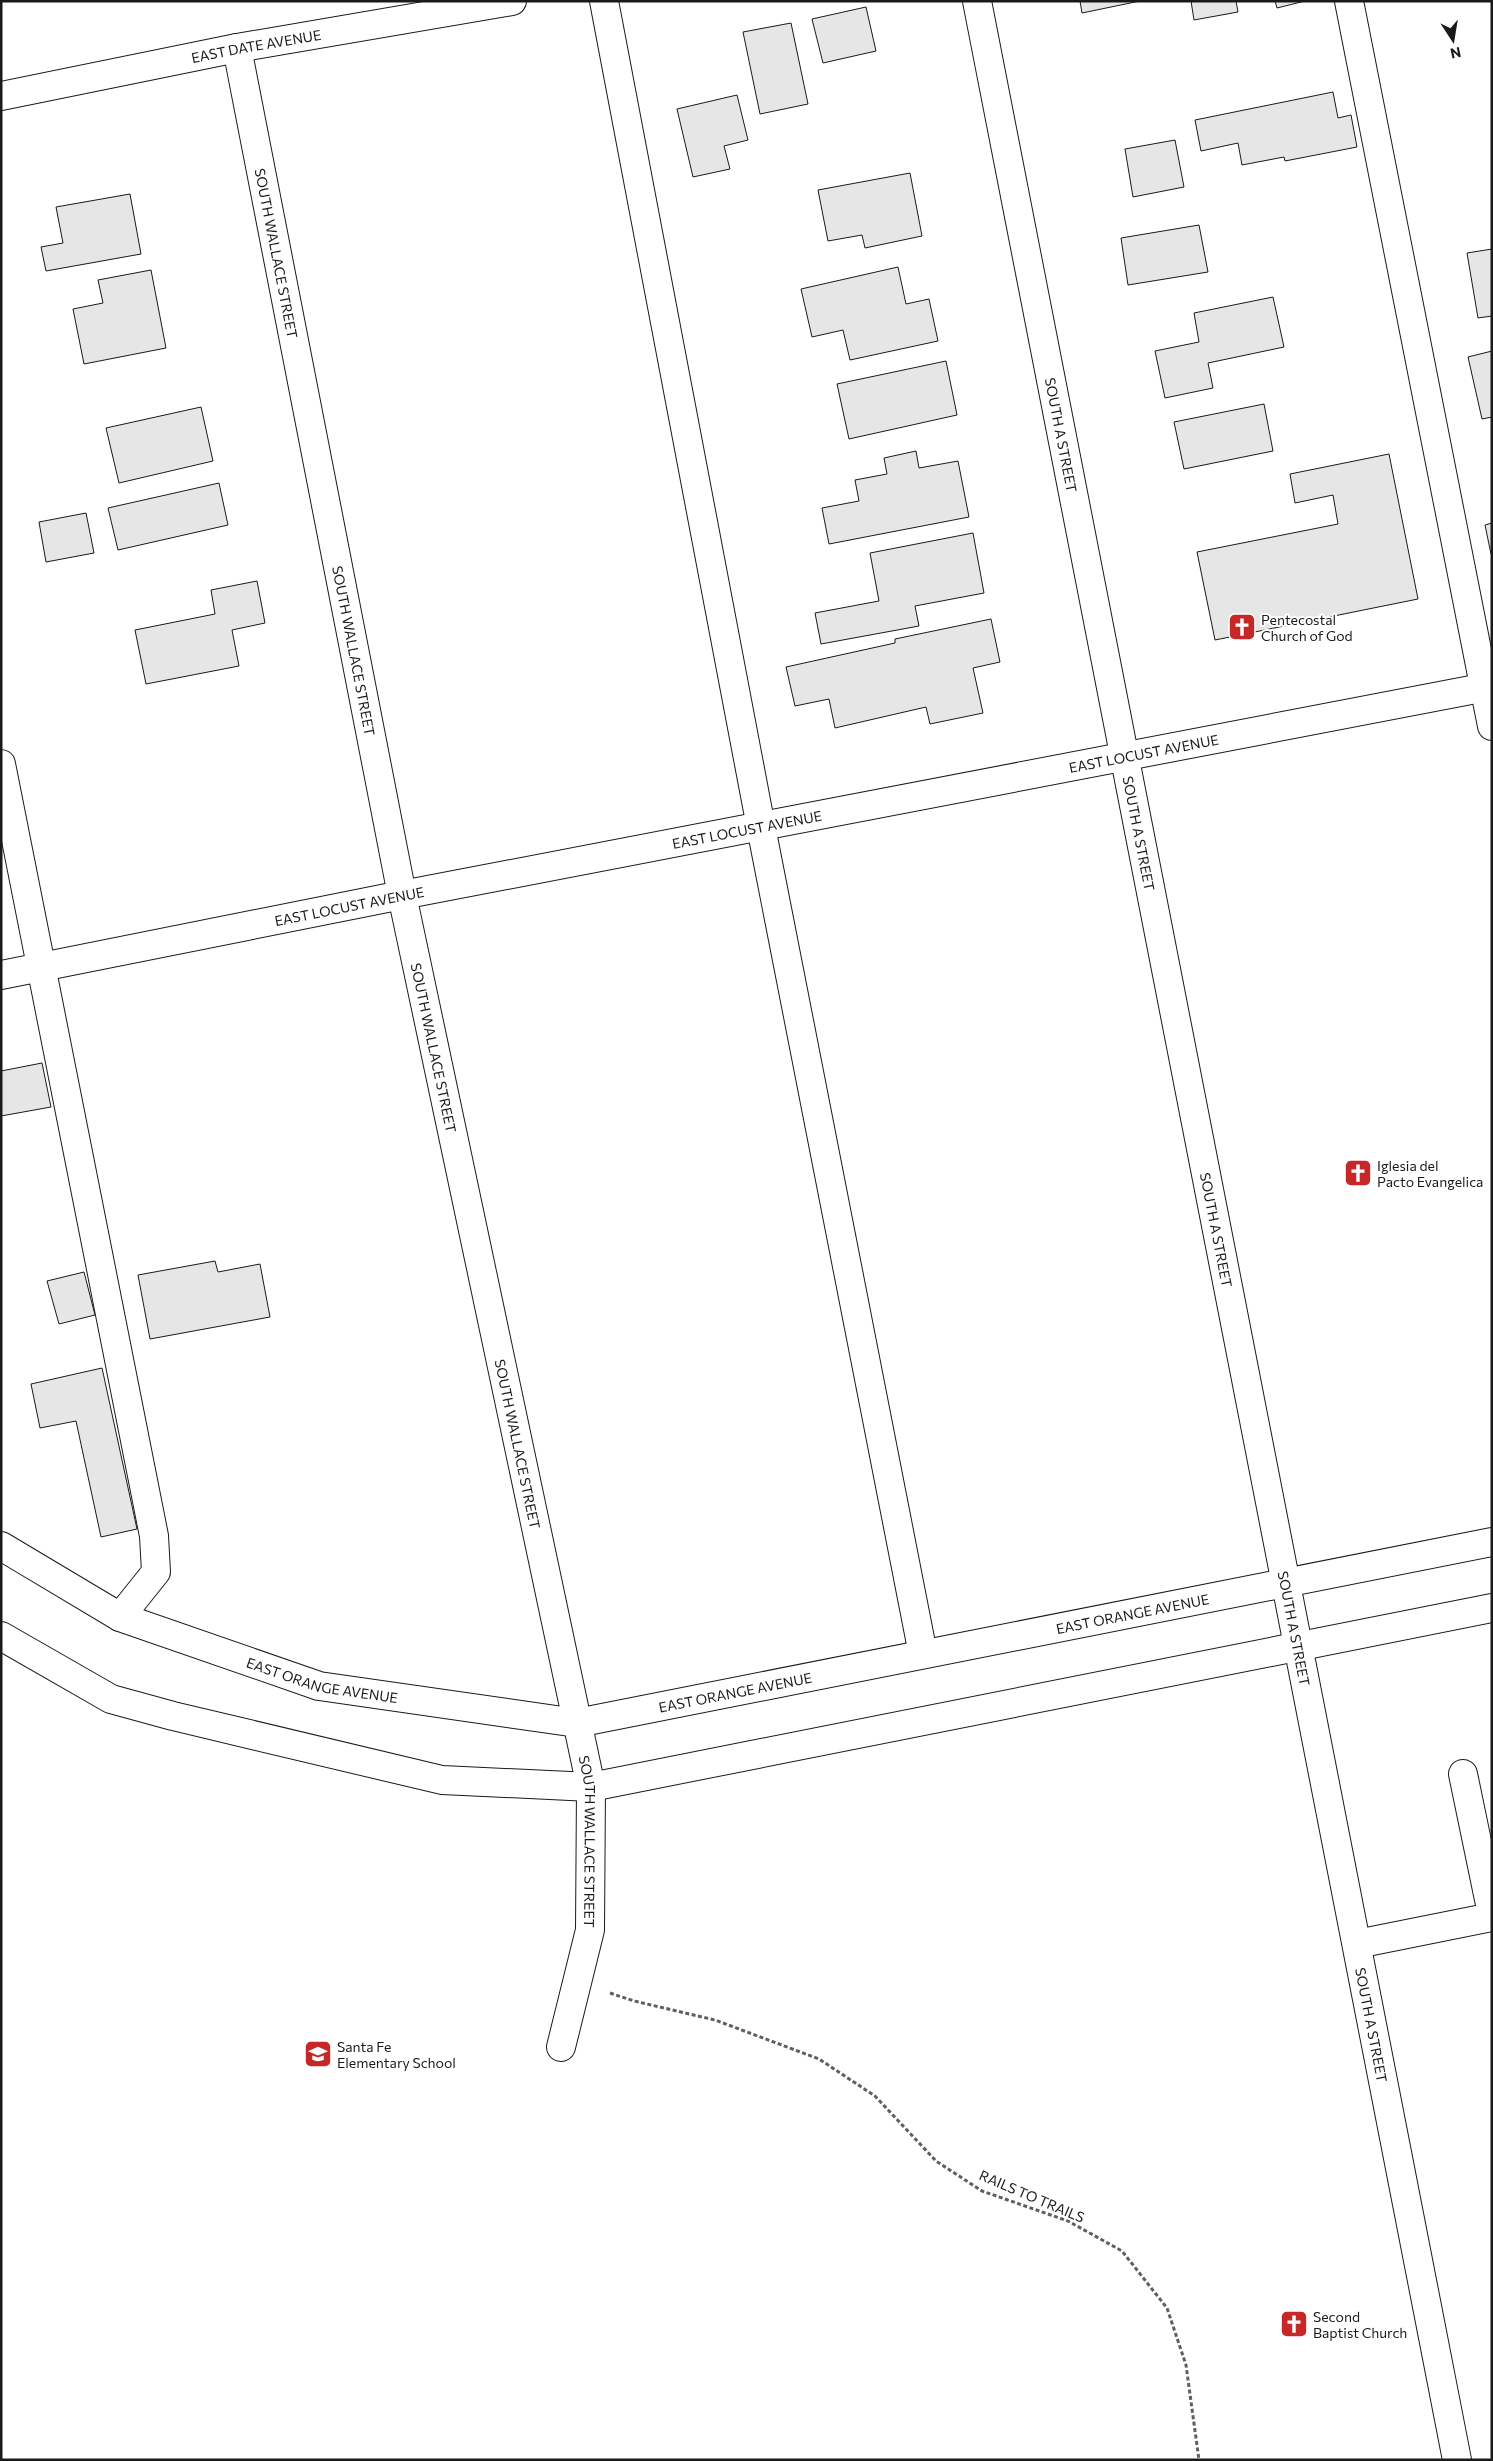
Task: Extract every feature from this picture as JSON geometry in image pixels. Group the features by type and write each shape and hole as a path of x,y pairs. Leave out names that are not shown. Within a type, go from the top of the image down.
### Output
{"street":[{"name":"EAST DATE AVENUE","path":"1,96 237,48 512,1"},
{"path":"604,1 761,827 924,1654"},
{"name":"SOUTH A STREET","path":"978,1 1457,2460"},
{"path":"1349,1 1488,687 1492,726"},
{"name":"SOUTH WALLACE STREET","path":"237,48 402,895 591,1787 590,1930 561,2047"},
{"name":"EAST LOCUST AVENUE","path":"1,975 402,895 1488,687"},
{"path":"1,764 154,1536 156,1572 120,1617"},
{"name":"EAST ORANGE AVENUE","path":"1,1546 120,1617 319,1686 577,1722 1492,1542"},
{"path":"1,1636 111,1699 173,1716 442,1780 591,1787 1492,1608"},
{"path":"1357,1944 1492,1915 1463,1774"}],"path":[{"name":"RAILS TO TRAILS","path":"634,2002 715,2020 819,2059 875,2096 936,2161 982,2191 1068,2221 1122,2251 1167,2308 1186,2365 1199,2460"}],"building":[{"path":"1080,1 1140,1 1082,13"},
{"path":"1191,1 1236,1 1238,12 1194,20"},
{"path":"1275,1 1305,1 1277,8"},
{"path":"866,7 876,51 823,63 812,19"},
{"path":"791,23 808,104 760,114 743,32"},
{"path":"1333,92 1338,118 1351,115 1357,147 1285,161 1284,157 1242,165 1238,143 1201,151 1195,120"},
{"path":"737,95 748,140 724,146 730,169 693,177 677,109"},
{"path":"1175,140 1184,187 1133,197 1125,149"},
{"path":"910,173 922,236 865,248 862,235 828,241 818,190"},
{"path":"130,194 141,254 46,271 41,247 63,243 56,207"},
{"path":"1199,225 1208,272 1128,285 1121,238"},
{"path":"1492,249 1492,316 1478,318 1467,253"},
{"path":"898,267 906,304 929,299 938,341 850,360 843,330 812,337 801,289"},
{"path":"151,270 166,348 84,364 73,309 103,303 98,280"},
{"path":"1273,297 1284,347 1208,363 1213,388 1165,398 1155,351 1199,342 1194,313"},
{"path":"1492,351 1492,417 1482,419 1468,357"},
{"path":"946,361 957,415 849,439 837,384"},
{"path":"1264,404 1273,451 1184,469 1174,422"},
{"path":"201,407 213,461 119,483 106,428"},
{"path":"916,451 919,468 958,461 969,517 829,544 822,508 859,501 855,480 887,474 884,458"},
{"path":"1389,454 1418,599 1215,640 1197,552 1338,524 1333,495 1295,503 1290,474"},
{"path":"219,483 228,525 118,550 108,508"},
{"path":"86,513 94,553 46,562 39,522"},
{"path":"1492,523 1492,554 1491,554 1485,525"},
{"path":"973,533 984,593 915,606 919,626 821,644 815,613 879,601 870,553"},
{"path":"257,581 265,623 232,630 239,666 146,684 135,630 215,614 211,590"},
{"path":"991,619 1000,662 973,668 983,713 930,724 926,707 835,728 829,699 795,706 786,667 895,643 895,639"},
{"path":"42,1063 51,1107 1,1116 1,1071"},
{"path":"215,1261 218,1272 260,1264 270,1317 150,1339 138,1275"},
{"path":"84,1272 95,1315 59,1324 47,1281"},
{"path":"102,1368 137,1529 101,1537 76,1421 40,1428 31,1384"}],"place":[{"name":"Pentecostal Church of God","path":"1242,627"},
{"name":"Iglesia del Pacto Evangelica","path":"1358,1173"},
{"name":"Santa Fe Elementary School","path":"318,2054"},
{"name":"Second Baptist Church","path":"1294,2324"}]}
